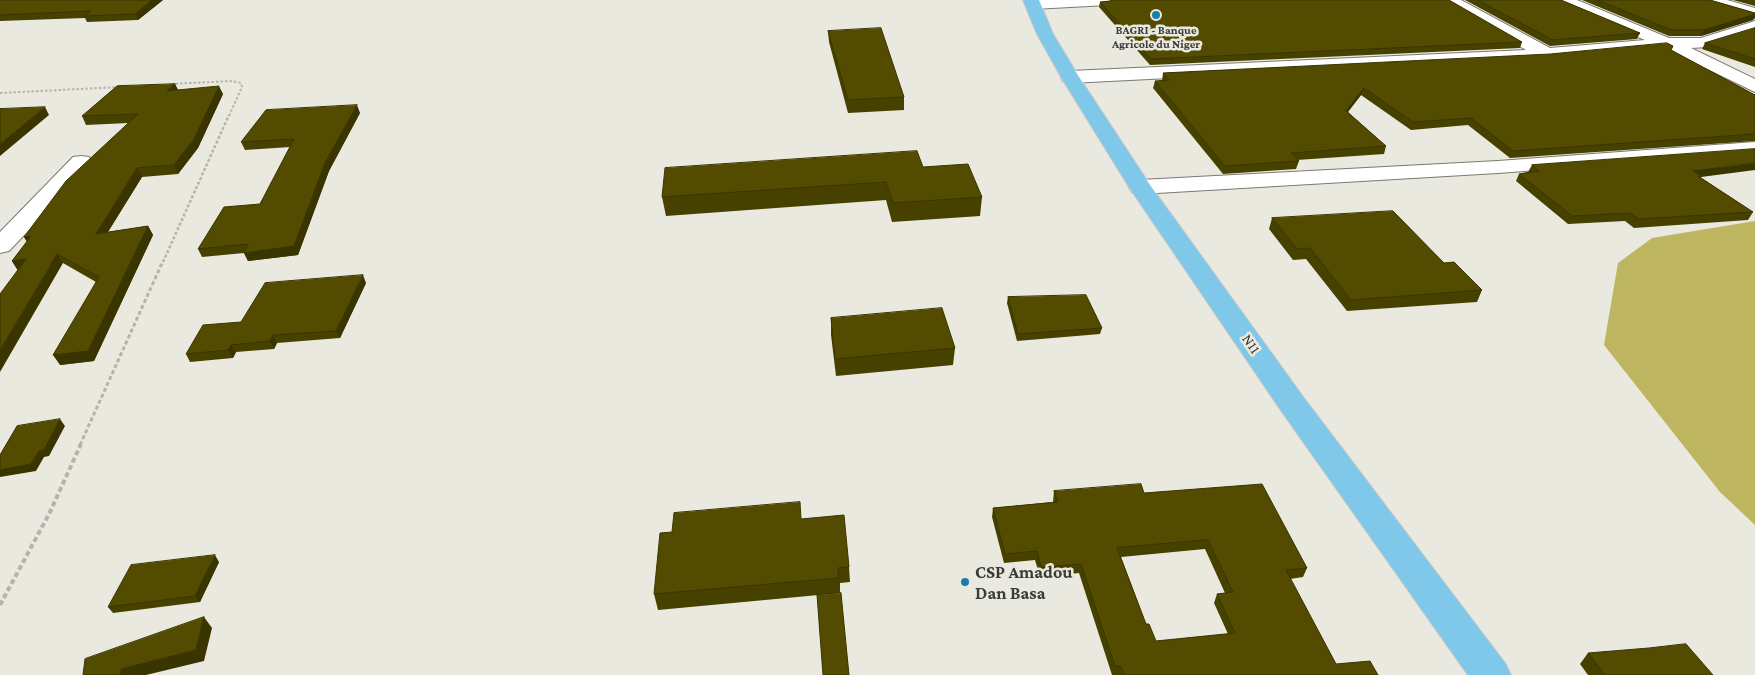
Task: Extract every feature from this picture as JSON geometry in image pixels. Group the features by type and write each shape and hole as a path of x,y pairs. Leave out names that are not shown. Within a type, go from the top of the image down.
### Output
{"main road":[{"name":"N11","path":"1032,2 1045,34 1070,77 1140,187 1293,405 1491,675"}],"street":[{"path":"1032,2 1108,0"},
{"path":"1449,0 1547,54"},
{"path":"1563,0 1667,43 1755,86"},
{"path":"1710,0 1755,13"},
{"path":"1070,77 1547,54 1667,43 1702,43 1755,26"},
{"path":"1140,187 1498,167 1755,148"},
{"path":"0,246 80,162"}],"path":[{"path":"0,605 49,514 242,87 241,83 232,81 164,85"},
{"path":"0,93 126,87"}],"shaded area":[{"path":"1755,221 1755,525 1720,492 1604,345 1618,263 1652,238"}],"building":[{"path":"0,0 152,0 135,14 84,16 91,11 0,15"},
{"path":"1111,0 1449,0 1522,42 1151,59 1100,2"},
{"path":"1478,0 1561,0 1640,33 1553,40"},
{"path":"1598,0 1710,0 1755,14 1704,30 1672,30"},
{"path":"881,28 904,97 848,100 828,31"},
{"path":"1755,28 1755,59 1705,43"},
{"path":"1667,43 1673,46 1671,50 1755,95 1755,134 1513,151 1471,118 1413,122 1364,88 1346,111 1386,146 1291,153 1299,161 1225,166 1155,81 1169,80 1163,73 1550,54"},
{"path":"175,84 167,91 219,86 194,139 174,165 137,168 96,234 148,226 88,351 53,355 99,277 57,254 0,350 0,294 26,259 12,261 31,236 24,237 66,181 138,114 82,116 117,86"},
{"path":"357,105 325,163 294,246 244,253 248,244 198,249 224,207 260,204 294,139 241,142 266,110"},
{"path":"45,107 0,144 0,109"},
{"path":"1755,149 1755,163 1693,171 1753,212 1639,219 1630,213 1572,216 1519,174 1539,171 1532,165"},
{"path":"917,151 923,167 968,164 982,197 893,203 886,182 662,197 665,168"},
{"path":"1393,211 1444,263 1454,262 1482,290 1351,300 1310,248 1297,249 1272,218"},
{"path":"363,275 336,331 273,335 270,341 231,345 228,350 186,354 203,325 241,322 265,283"},
{"path":"1086,295 1102,328 1018,334 1008,297"},
{"path":"942,308 955,348 835,359 831,318"},
{"path":"60,419 44,450 39,451 31,464 0,470 0,455 17,426"},
{"path":"1141,484 1144,493 1262,484 1307,568 1286,570 1336,664 1370,661 1378,675 1124,675 1121,666 1115,666 1081,564 1041,567 1037,551 1005,554 993,508 1058,502 1054,491","holes":["1208,540 1233,592 1217,594 1235,633 1156,641 1149,624 1146,624 1117,548"]},
{"path":"800,502 801,519 844,515 849,567 838,568 839,578 654,594 660,533 672,532 674,513"},
{"path":"215,555 195,596 108,607 131,565"},
{"path":"841,593 849,675 823,675 817,595"},
{"path":"204,617 196,650 121,669 120,675 83,675 85,659"},
{"path":"1686,644 1713,675 1605,675 1588,653 1649,648"}],"place":[{"name":"BAGRI - Banque Agricole du Niger","path":"1156,15"},
{"name":"CSP Amadou Dan Basa","path":"965,582"}]}
